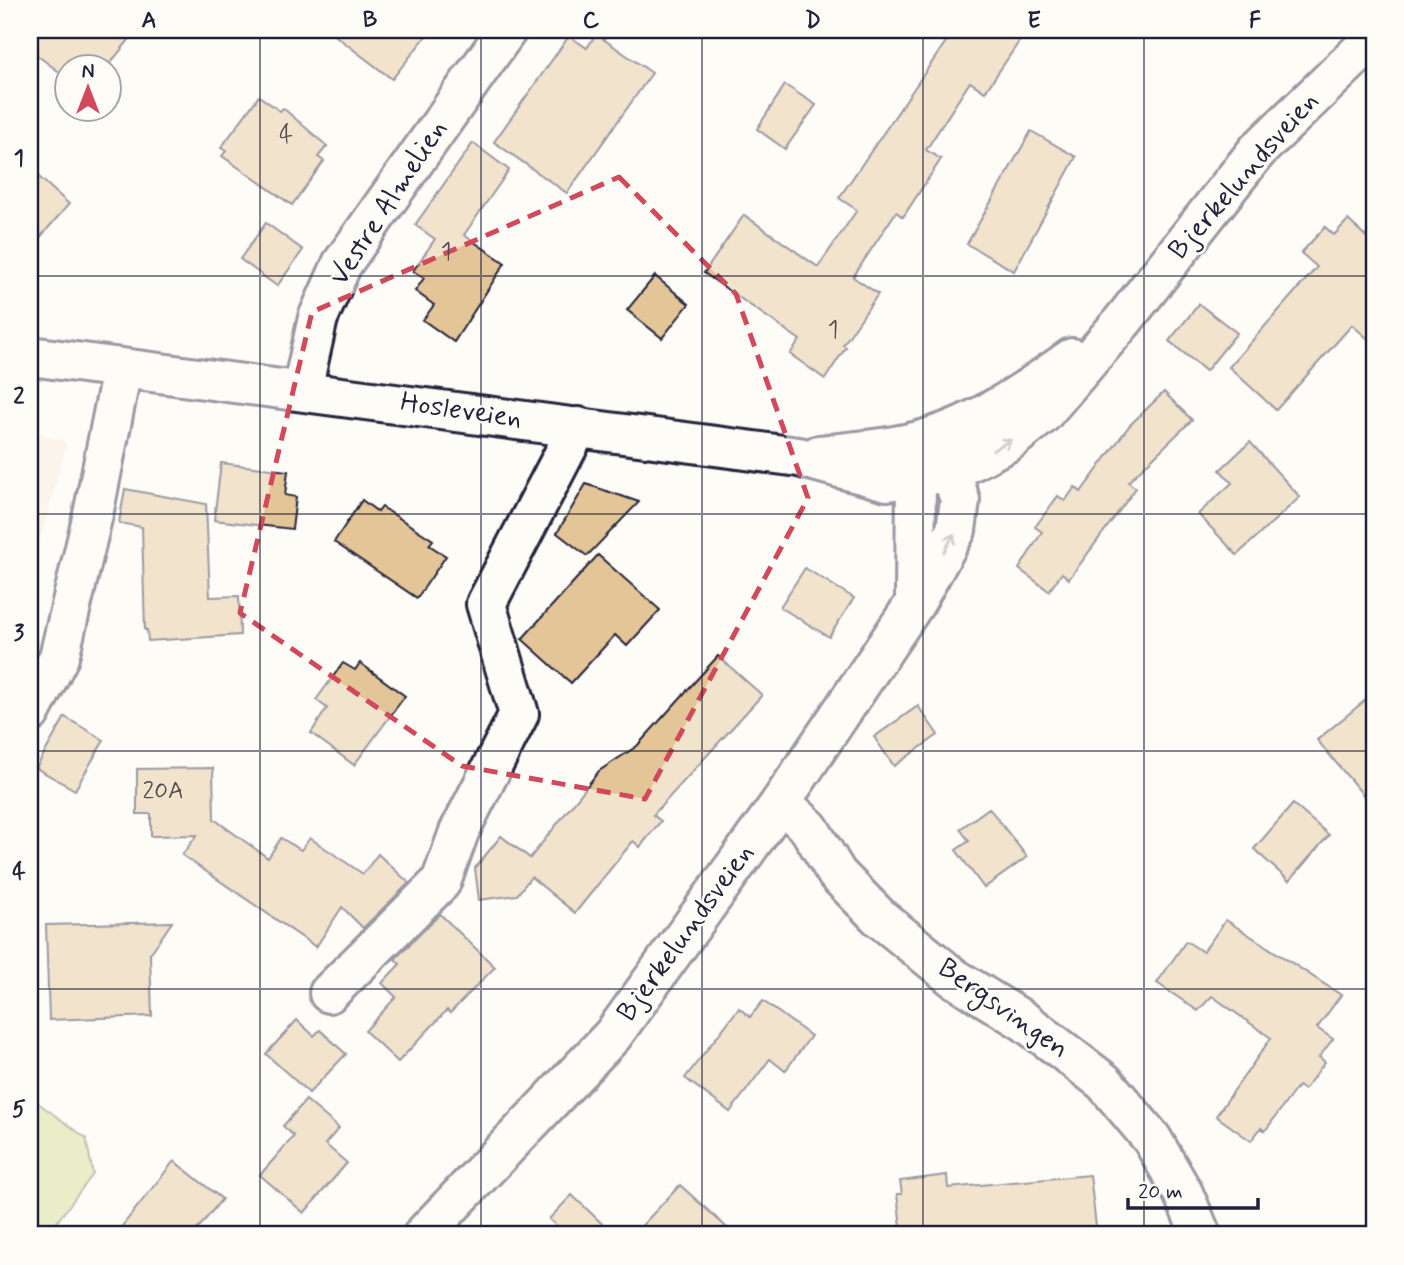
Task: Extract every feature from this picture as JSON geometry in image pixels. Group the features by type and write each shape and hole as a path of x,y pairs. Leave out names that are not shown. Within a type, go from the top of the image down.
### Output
{"street":[{"name":"Vestre Almelien","path":"302,390 318,318 342,264 507,30"},
{"name":"Bjerkelundsveien","path":"934,474 1009,442 1042,415 1122,322 1258,151 1374,38"},
{"name":"Bjerkelundsveien","path":"422,1235 613,1035 781,802 915,603 918,562 934,474 926,439 966,424 1024,391 1122,322"},
{"name":"Hosleveien","path":"30,356 799,457 887,481 934,474"},
{"path":"30,713 59,657 94,510 122,369"},
{"path":"329,993 441,882 458,832 519,714 486,604 578,427"},
{"name":"Hosleveien","path":"799,457 883,448 926,439"},
{"name":"Bergsvingen","path":"781,802 809,828 837,874 880,918 954,978 1024,1021 1104,1083 1152,1139 1183,1193 1201,1235"}],"highlighted area":[{"path":"619,177 736,294 808,498 645,799 462,766 240,613 312,312"}],"shaded area":[{"path":"30,431 67,442 30,575"}],"green space":[{"path":"30,1097 86,1138 93,1174 47,1235 30,1235"}],"building":[{"path":"30,30 137,30 119,52 52,52 52,66 30,50"},
{"path":"328,30 431,30 392,79"},
{"path":"954,30 1027,30 985,92 970,82 926,150 941,159 903,217 896,212 853,277 878,294 843,345 846,347 825,379 790,354 800,340 704,273 744,215 818,267 857,210 839,198"},
{"path":"596,34 652,73 567,193 494,142 569,36 587,48"},
{"path":"785,85 816,105 785,149 757,129"},
{"path":"259,96 280,111 283,108 327,146 318,157 324,161 292,205 222,156 226,151 221,148"},
{"path":"1031,131 1076,157 1014,271 967,244"},
{"path":"473,143 509,170 464,235 505,263 454,342 423,320 434,305 415,291 424,278 413,271 435,239 415,225"},
{"path":"30,169 69,204 30,249"},
{"path":"1348,220 1374,244 1374,344 1352,325 1276,410 1229,367 1317,267 1301,253 1325,227 1334,235"},
{"path":"266,223 303,250 277,286 240,259"},
{"path":"655,276 689,304 662,338 627,310"},
{"path":"1199,304 1237,333 1206,371 1169,341"},
{"path":"1164,392 1192,420 1128,482 1136,488 1069,579 1062,573 1049,591 1019,569 1042,532 1035,527 1058,496 1065,501 1075,487 1081,492 1129,426"},
{"path":"1250,442 1300,497 1237,555 1198,514 1232,483 1220,470"},
{"path":"221,463 288,471 285,495 296,497 292,529 214,520"},
{"path":"586,484 639,502 587,556 557,533"},
{"path":"125,489 206,504 210,597 239,596 240,635 148,641 145,630 142,527 119,523"},
{"path":"362,500 378,512 382,507 433,540 429,545 446,556 417,598 334,542"},
{"path":"598,555 660,610 627,646 615,635 571,683 522,639"},
{"path":"805,568 854,598 829,637 780,607"},
{"path":"718,656 762,695 653,815 661,821 640,847 633,841 575,913 531,877 517,895 479,900 475,868 501,836 530,858 599,771 637,746"},
{"path":"343,663 355,670 360,663 405,696 354,765 311,733 327,708 316,700"},
{"path":"1374,693 1374,808 1317,740"},
{"path":"918,706 938,735 894,766 874,737"},
{"path":"65,717 104,740 75,790 36,768"},
{"path":"213,768 214,819 268,858 281,838 301,850 310,838 363,874 378,854 409,883 363,928 342,907 316,947 182,855 197,835 151,836 151,814 137,814 137,769"},
{"path":"1293,804 1329,835 1289,881 1254,849"},
{"path":"989,808 1027,857 984,888 956,850 969,841 960,829"},
{"path":"440,914 495,967 450,1013 447,1010 398,1062 365,1031 396,997 382,983 400,964 395,959"},
{"path":"1226,920 1341,995 1317,1028 1333,1039 1319,1057 1325,1062 1304,1090 1298,1086 1265,1131 1261,1128 1251,1141 1216,1116 1271,1038 1212,996 1198,1011 1157,983 1186,941 1203,952"},
{"path":"172,922 150,954 152,1016 49,1020 46,925"},
{"path":"763,1001 811,1036 785,1071 770,1059 730,1112 685,1078 739,1008 750,1017"},
{"path":"297,1020 314,1036 320,1030 346,1054 309,1093 266,1054"},
{"path":"306,1100 339,1128 325,1144 347,1163 304,1213 260,1175 294,1136 283,1126"},
{"path":"174,1161 222,1199 193,1235 115,1235"},
{"path":"947,1175 948,1188 1090,1175 1097,1235 902,1235 897,1194 902,1194 900,1181"},
{"path":"680,1185 735,1235 633,1235"},
{"path":"572,1195 614,1235 566,1235 549,1219"}]}
